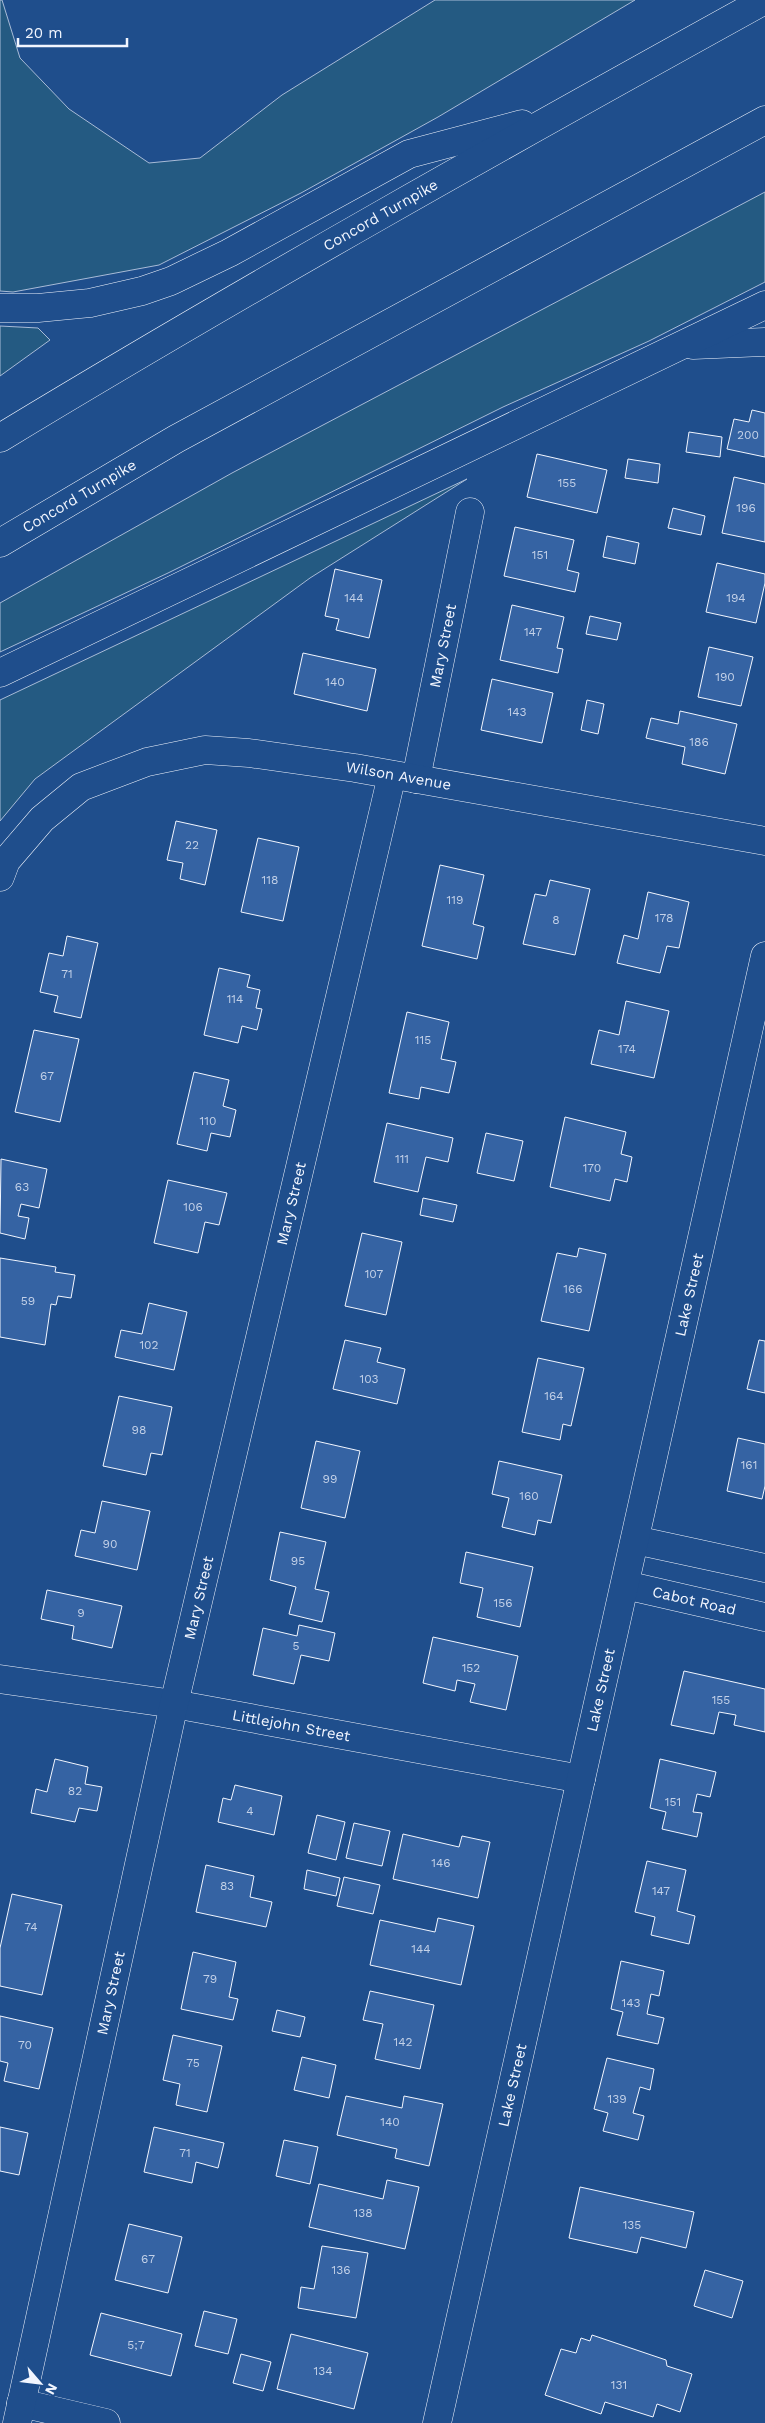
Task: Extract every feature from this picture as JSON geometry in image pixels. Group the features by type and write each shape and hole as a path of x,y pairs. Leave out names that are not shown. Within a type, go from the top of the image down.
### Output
{"main road":[{"name":"Concord Turnpike","path":"0,438 196,321 560,113 765,0"},
{"path":"0,308 38,308 90,303 142,291 171,281 230,253 409,154 560,113"},
{"name":"Concord Turnpike","path":"0,543 176,439 765,120"},
{"path":"0,673 765,305"},
{"path":"682,345 765,342"},
{"name":"Mary Street","path":"19,2413 174,1704 470,512"},
{"name":"Wilson Avenue","path":"0,877 6,861 44,817 80,787 147,762 205,750 249,753 404,777 765,841"},
{"name":"Lake Street","path":"437,2423 765,956"},
{"path":"635,1540 765,1568"},
{"name":"Cabot Road","path":"625,1585 765,1617"},
{"name":"Littlejohn Street","path":"0,1679 174,1704 581,1780"},
{"path":"19,2413 106,2423"}],"shaded area":[{"path":"0,0 2,0 20,58 69,109 149,163 200,158 282,95 435,0 635,0 438,117 301,193 159,265 13,292 0,291"},
{"path":"765,192 765,282 649,341 503,407 168,573 0,652 0,603 232,473"},
{"path":"0,326 38,328 50,340 0,376"},
{"path":"467,479 310,578 35,779 0,821 0,700"}],"building":[{"path":"752,410 765,413 765,457 727,449 734,419 749,422"},
{"path":"689,432 722,437 720,457 686,452"},
{"path":"537,454 607,470 597,513 527,497"},
{"path":"628,459 660,464 658,483 625,478"},
{"path":"734,477 765,484 765,542 722,533"},
{"path":"673,508 705,516 701,535 668,528"},
{"path":"515,527 574,540 567,570 579,573 575,592 504,576"},
{"path":"607,536 639,543 635,564 603,557"},
{"path":"717,563 765,574 765,583 756,623 706,612"},
{"path":"335,569 382,580 369,638 336,630 339,619 325,616"},
{"path":"512,605 564,617 557,648 563,649 558,673 500,660"},
{"path":"590,616 621,623 617,640 586,634"},
{"path":"709,647 753,657 741,706 698,697"},
{"path":"303,653 376,669 367,711 294,694"},
{"path":"492,679 553,693 542,743 481,730"},
{"path":"587,700 604,704 598,734 581,730"},
{"path":"680,711 737,724 725,774 682,764 685,747 646,738 651,718 678,724"},
{"path":"176,821 217,830 205,885 180,879 183,863 167,860"},
{"path":"258,838 299,847 283,921 241,912"},
{"path":"440,865 484,875 473,924 484,927 477,959 422,946"},
{"path":"550,880 590,889 575,955 523,944 535,894 546,896"},
{"path":"648,892 689,902 679,948 667,946 660,973 617,963 624,935 638,939"},
{"path":"67,936 98,943 81,1018 54,1012 58,996 40,992 49,953 63,956"},
{"path":"219,968 250,975 247,987 260,990 256,1008 262,1009 257,1030 242,1026 238,1043 204,1035"},
{"path":"626,1001 669,1011 654,1078 591,1064 599,1030 619,1035"},
{"path":"407,1012 449,1022 441,1059 456,1062 449,1093 421,1087 419,1099 389,1093"},
{"path":"34,1030 79,1039 60,1122 15,1112"},
{"path":"194,1072 229,1080 223,1106 236,1110 230,1137 211,1133 207,1151 177,1144"},
{"path":"565,1117 626,1132 621,1154 632,1157 627,1182 615,1179 610,1201 550,1187"},
{"path":"387,1123 453,1138 448,1162 426,1157 418,1192 374,1182"},
{"path":"486,1133 523,1141 514,1181 477,1173"},
{"path":"1,1159 47,1169 39,1208 21,1204 18,1216 29,1218 25,1239 0,1233"},
{"path":"168,1180 227,1193 219,1225 205,1222 198,1253 154,1243"},
{"path":"423,1198 457,1205 453,1222 420,1215"},
{"path":"362,1233 402,1242 386,1315 345,1306"},
{"path":"579,1248 606,1254 589,1331 541,1321 557,1253 577,1257"},
{"path":"0,1258 56,1267 55,1272 75,1275 71,1298 58,1296 56,1305 51,1304 45,1345 0,1337"},
{"path":"149,1303 187,1312 174,1370 115,1357 121,1330 142,1334"},
{"path":"345,1340 381,1348 377,1362 405,1369 397,1404 333,1389"},
{"path":"759,1340 765,1341 765,1393 747,1389"},
{"path":"538,1358 584,1368 571,1426 563,1424 560,1440 522,1432"},
{"path":"119,1396 172,1407 162,1455 151,1453 146,1475 103,1466"},
{"path":"738,1438 765,1444 765,1486 762,1499 727,1491"},
{"path":"316,1441 360,1451 345,1518 301,1508"},
{"path":"499,1461 562,1475 551,1523 538,1520 535,1535 502,1527 509,1498 492,1494"},
{"path":"102,1501 150,1511 137,1570 75,1556 81,1530 95,1533"},
{"path":"280,1532 326,1542 315,1589 329,1592 322,1622 289,1614 296,1587 270,1580"},
{"path":"466,1552 533,1567 520,1627 477,1617 483,1588 460,1583"},
{"path":"47,1590 122,1606 112,1648 72,1639 74,1626 41,1619"},
{"path":"299,1625 335,1633 329,1661 301,1655 294,1684 253,1675 263,1628 297,1636"},
{"path":"433,1637 518,1656 506,1710 470,1702 475,1684 457,1680 455,1691 423,1683"},
{"path":"684,1671 765,1689 765,1732 734,1725 736,1715 719,1712 714,1734 671,1725"},
{"path":"55,1759 88,1767 85,1784 102,1787 97,1811 79,1808 75,1822 31,1813 36,1789 47,1792"},
{"path":"660,1759 716,1772 710,1797 697,1794 693,1812 702,1813 697,1837 662,1829 666,1812 650,1808"},
{"path":"235,1785 282,1796 274,1835 218,1822 223,1798 231,1800"},
{"path":"317,1815 345,1822 336,1860 308,1853"},
{"path":"354,1823 390,1831 382,1866 346,1858"},
{"path":"403,1834 459,1847 462,1836 490,1842 478,1898 393,1879"},
{"path":"647,1861 686,1870 677,1911 695,1916 689,1944 651,1935 655,1917 635,1912"},
{"path":"206,1865 254,1876 250,1897 272,1902 266,1927 196,1912"},
{"path":"307,1870 340,1878 336,1896 304,1889"},
{"path":"344,1877 380,1885 373,1914 337,1906"},
{"path":"12,1894 62,1905 42,1995 0,1986 0,1948"},
{"path":"438,1918 474,1926 461,1985 370,1965 380,1920 435,1932"},
{"path":"193,1952 236,1962 229,1997 238,1999 233,2020 181,2009"},
{"path":"621,1961 664,1971 659,1996 651,1994 647,2014 664,2018 658,2044 617,2035 623,2012 611,2009"},
{"path":"370,1991 434,2005 420,2069 375,2059 383,2024 363,2020"},
{"path":"277,2010 305,2017 300,2037 272,2031"},
{"path":"0,2016 53,2028 39,2089 4,2081 8,2063 0,2061"},
{"path":"173,2035 222,2046 207,2112 176,2105 180,2084 163,2080"},
{"path":"302,2057 336,2065 329,2098 294,2090"},
{"path":"607,2058 654,2069 650,2090 640,2087 633,2113 644,2116 638,2140 603,2131 608,2113 594,2109"},
{"path":"346,2096 402,2108 404,2096 443,2104 429,2166 395,2158 397,2149 337,2135"},
{"path":"0,2127 28,2133 19,2175 0,2171"},
{"path":"154,2127 224,2143 218,2168 196,2162 192,2183 144,2172"},
{"path":"284,2140 318,2147 310,2184 276,2176"},
{"path":"387,2180 419,2187 405,2249 309,2227 319,2184 383,2199"},
{"path":"580,2187 694,2212 686,2248 641,2237 637,2253 569,2238"},
{"path":"129,2224 182,2237 168,2293 115,2280"},
{"path":"322,2246 368,2253 356,2318 298,2308 301,2287 314,2289"},
{"path":"705,2270 743,2281 732,2318 694,2306"},
{"path":"204,2311 237,2319 228,2354 195,2346"},
{"path":"101,2313 182,2334 171,2376 90,2355"},
{"path":"291,2334 368,2353 354,2409 277,2389"},
{"path":"592,2335 666,2360 667,2366 692,2374 680,2412 657,2404 653,2417 605,2402 601,2414 545,2395 561,2349 576,2353 581,2338 590,2341"},
{"path":"241,2354 271,2362 263,2391 233,2383"}]}
